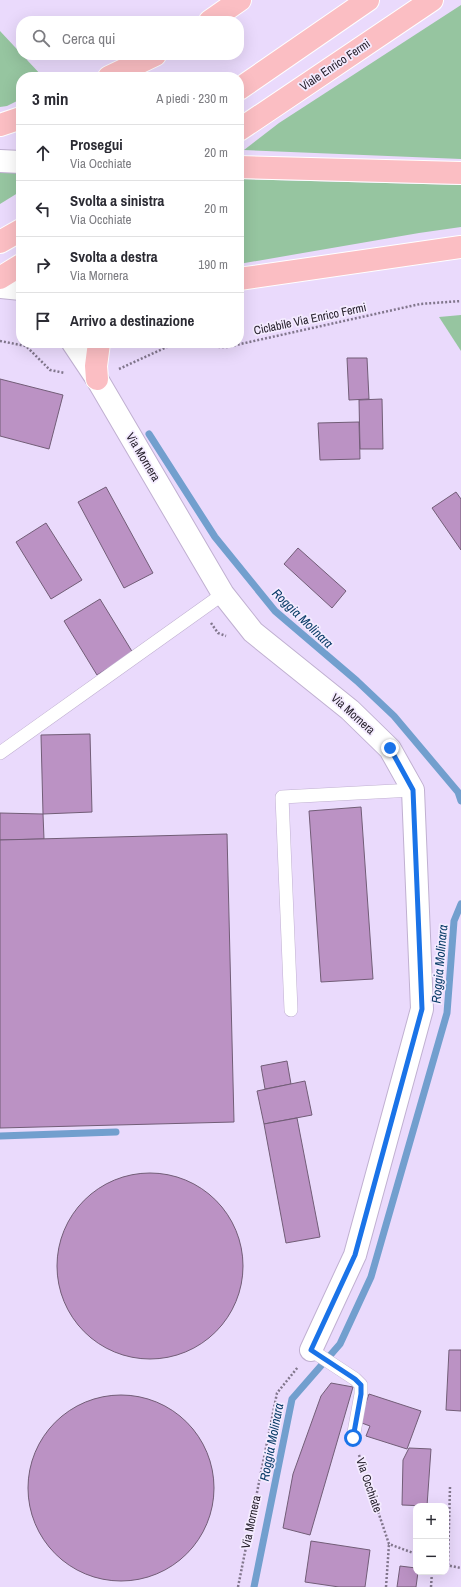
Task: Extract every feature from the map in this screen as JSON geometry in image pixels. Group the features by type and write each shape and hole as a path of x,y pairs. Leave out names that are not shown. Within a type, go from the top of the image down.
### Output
{"main road":[{"path":"217,16 240,0"},
{"path":"244,86 368,0"},
{"name":"Viale Enrico Fermi","path":"244,127 432,0"},
{"path":"119,72 145,60"},
{"path":"0,125 16,120"},
{"path":"244,167 461,173"},
{"path":"0,242 16,233"},
{"path":"244,278 461,247"},
{"path":"0,278 16,268"},
{"path":"97,379 96,366 98,348"}],"street":[{"path":"0,161 16,162"},
{"path":"0,287 16,289"},
{"path":"76,348 97,379"},
{"path":"87,348 97,379"},
{"name":"Via Mornera","path":"97,379 223,594 253,632 350,710 390,748 413,790 422,1009 355,1255 316,1354"}],"lane":[{"path":"0,753 223,594"},
{"path":"291,1010 282,797 413,790"},
{"path":"316,1354 355,1379 361,1385 361,1394 353,1438"}],"path":[{"name":"Ciclabile Via Enrico Fermi","path":"244,343 420,304 461,301"},
{"path":"0,341 16,344"},
{"path":"28,348 50,370 69,373"},
{"name":"Ciclabile Via Enrico Fermi","path":"97,379 166,348"},
{"name":"Via Mornera","path":"238,1587 277,1393 316,1354"},
{"name":"Via Occhiate","path":"353,1438 389,1544"},
{"path":"448,1539 450,1487"},
{"path":"386,1587 389,1544 413,1553"},
{"path":"449,1565 461,1568"},
{"path":"431,1587 432,1575"}],"green space":[{"path":"461,5 461,159 244,150 279,123"},
{"path":"0,31 16,48 16,60 27,60 38,72 16,72 16,102 7,106 0,107"},
{"path":"16,168 16,194 0,204 0,169"},
{"path":"244,179 461,185 461,227 244,263"},
{"path":"461,315 461,351 439,317"}],"building":[{"path":"347,358 367,358 369,399 349,400"},
{"path":"0,379 63,395 49,449 0,436"},
{"path":"382,399 383,449 360,449 359,400"},
{"path":"359,422 360,459 320,460 318,423"},
{"path":"106,487 153,573 124,588 78,502"},
{"path":"456,492 461,499 461,550 432,508"},
{"path":"46,523 82,580 51,599 16,542"},
{"path":"298,548 346,591 332,608 284,564"},
{"path":"100,599 133,653 97,675 64,621"},
{"path":"90,734 92,812 43,814 41,735"},
{"path":"361,807 373,979 321,982 309,811"},
{"path":"0,813 43,814 44,839 0,840"},
{"path":"227,834 234,1122 0,1128 0,840"},
{"path":"287,1061 291,1084 265,1089 261,1066"},
{"path":"305,1081 312,1115 264,1124 257,1091"},
{"path":"297,1118 320,1237 286,1243 264,1124"},
{"path":"159,1173 168,1174 186,1180 202,1188 216,1200 228,1214 236,1230 242,1248 242,1284 236,1302 228,1318 216,1332 202,1344 186,1352 168,1358 141,1359 132,1358 114,1352 98,1344 84,1332 72,1318 64,1302 58,1284 57,1257 58,1248 64,1230 72,1214 84,1200 98,1188 114,1180 132,1174"},
{"path":"449,1350 461,1350 461,1411 446,1410"},
{"path":"331,1383 353,1387 310,1535 283,1528 293,1474 321,1396"},
{"path":"369,1394 421,1411 407,1449 366,1436 370,1426 359,1422"},
{"path":"130,1395 139,1396 157,1402 173,1410 187,1422 199,1436 207,1452 213,1470 213,1506 207,1524 199,1540 187,1554 173,1566 157,1574 139,1580 112,1581 103,1580 85,1574 69,1566 55,1554 43,1540 35,1524 29,1506 28,1479 29,1470 35,1452 43,1436 55,1422 69,1410 85,1402 103,1396"},
{"path":"409,1448 431,1449 427,1503 413,1503 413,1505 402,1505 403,1460"},
{"path":"311,1541 370,1550 365,1587 339,1587 305,1582"},
{"path":"400,1566 413,1568 413,1575 418,1575 416,1587 397,1587"}],"waterway":[{"name":"Roggia Molinara","path":"149,434 215,537 275,611 357,681 394,716 458,792 461,801"},
{"name":"Roggia Molinara","path":"254,1587 292,1399 340,1344 371,1277 447,1013 454,921 461,904"},
{"path":"0,1136 116,1132"}],"route":[{"path":"353,1438 361,1394 361,1385 355,1379 311,1350 355,1255 422,1009 413,790 390,748"}]}
